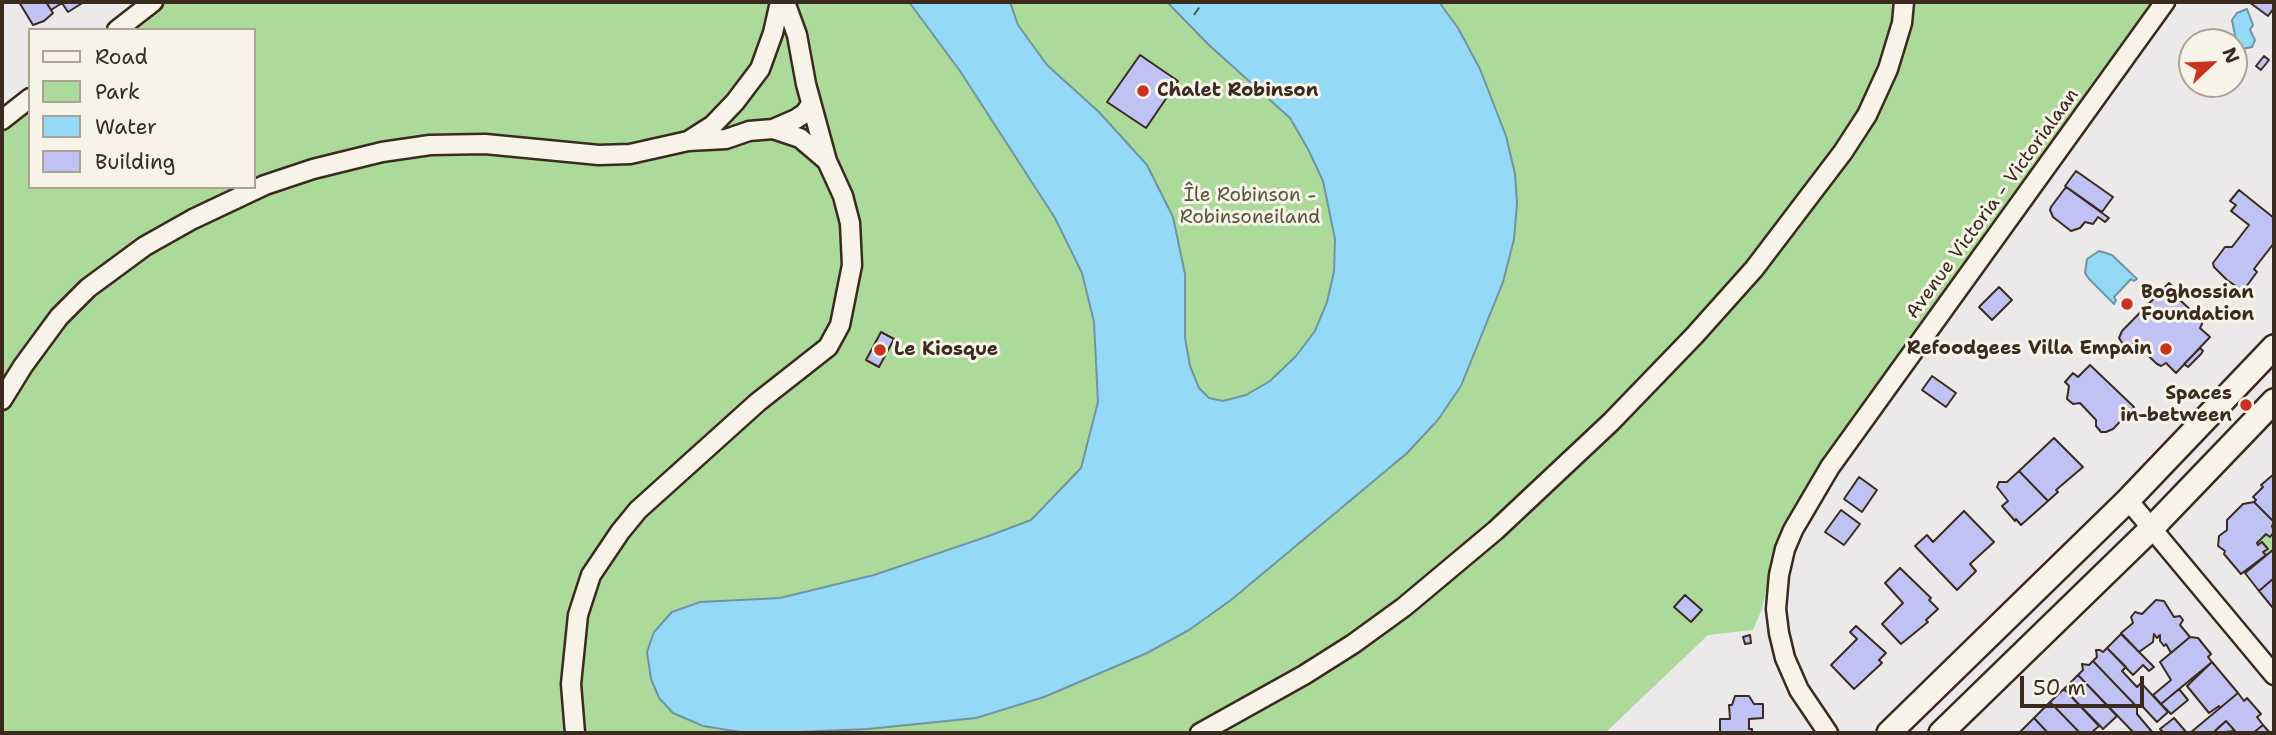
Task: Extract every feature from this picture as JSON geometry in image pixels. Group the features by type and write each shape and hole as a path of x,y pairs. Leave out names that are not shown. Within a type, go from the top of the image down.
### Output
{"main road":[{"path":"1889,733 2129,500 2274,347"},
{"path":"1941,733 2153,527 2274,401"}],"street":[{"path":"120,28 153,2"},
{"path":"688,141 713,125 736,102 760,69 773,33 780,2"},
{"path":"575,733 571,684 578,615 591,575 638,510 758,402 828,347 840,325 852,265 850,223 843,196 827,161 811,104 797,35 785,2"},
{"path":"1200,733 1304,675 1404,607 1496,530 1611,422 1694,336 1754,269 1843,152 1867,115 1888,69 1902,23 1904,2"},
{"name":"Avenue Victoria - Victorialaan","path":"1828,733 1798,690 1785,658 1779,633 1776,609 1779,575 1789,540 1805,507 1830,467 2165,2"},
{"path":"2,120 28,100"},
{"path":"2,400 59,317 88,288 145,246 193,219 265,185 324,166 382,152 430,145 485,144 599,155 630,154 688,141 726,139 749,131 773,129 796,119 805,113 811,104"},
{"path":"773,129 800,138 827,161"},
{"path":"2129,500 2274,675"}],"green space":[{"name":"Île Robinson - Robinsoneiland","path":"165,2 2159,2 1825,464 1776,546 1762,609 1753,630 1708,635 1605,733 2,733 2,129 28,109 28,189 256,189 256,28 132,28"},
{"path":"2274,532 2274,549 2266,555 2263,552 2267,548 2262,542 2258,545 2257,543 2266,534 2270,537"}],"water":[{"path":"909,2 1010,2 1018,25 1047,65 1099,112 1147,165 1173,217 1185,274 1185,338 1190,366 1199,388 1209,398 1223,401 1246,395 1270,381 1296,356 1315,331 1327,302 1334,272 1335,239 1323,181 1290,118 1209,45 1167,2 1439,2 1458,28 1480,69 1506,136 1515,174 1517,203 1514,239 1503,282 1461,386 1437,421 1406,454 1231,600 1189,630 1147,653 1044,697 976,718 868,729 776,733 740,732 703,726 673,713 659,698 651,679 647,652 654,632 672,612 700,602 780,598 874,575 986,537 1031,520 1081,468 1098,402 1094,322 1082,273 1055,218 960,71"},
{"path":"2247,9 2253,25 2250,30 2255,40 2252,47 2248,48 2248,28 2234,28 2232,20 2237,13"},
{"path":"2099,251 2112,255 2137,279 2131,279 2114,297 2114,304 2085,273 2087,259"}],"building":[{"path":"19,2 46,2 53,13 44,21 33,25"},
{"path":"46,2 84,2 68,12 62,3 51,10"},
{"path":"2249,2 2274,2 2274,8 2268,16"},
{"name":"Chalet Robinson","path":"1140,55 1178,81 1146,128 1107,102"},
{"path":"2264,56 2269,60 2261,70 2256,66"},
{"path":"2076,171 2113,197 2102,212 2065,186"},
{"path":"2066,187 2109,218 2105,222 2098,217 2093,224 2085,222 2080,228 2071,231 2053,217 2050,210"},
{"path":"2239,190 2274,218 2274,243 2254,269 2257,272 2243,291 2227,280 2213,263 2225,247 2232,247 2249,225 2231,211 2236,205 2230,201"},
{"path":"2169,283 2181,294 2179,299 2201,320 2200,328 2210,337 2176,373 2166,363 2161,366 2157,364 2135,343 2125,347 2119,338 2122,331"},
{"path":"1999,287 2012,300 1992,320 1979,307"},
{"path":"881,332 894,339 879,367 866,360"},
{"path":"2200,348 2203,351 2188,367 2184,364"},
{"path":"2090,365 2134,407 2113,429 2106,432 2101,432 2096,426 2096,420 2080,403 2073,404 2067,399 2069,386 2065,382 2073,373 2078,377"},
{"path":"1932,376 1956,393 1946,407 1922,390"},
{"path":"2054,438 2083,467 2056,490 2058,492 2048,501 2019,471"},
{"path":"2019,471 2048,501 2021,525 2002,506 2008,501 1997,487 1999,482 2007,482"},
{"path":"2274,474 2274,522 2254,502 2256,500 2253,497 2263,487 2261,485"},
{"path":"1859,477 1877,490 1862,512 1844,499"},
{"path":"2254,502 2274,522 2274,532 2270,537 2266,534 2257,543 2258,545 2262,542 2268,549 2263,552 2266,555 2241,574 2224,554 2225,551 2218,546 2219,536 2227,530 2227,520 2243,504"},
{"path":"1841,510 1860,524 1844,545 1825,532"},
{"path":"1964,511 1994,542 1970,564 1976,571 1957,590 1915,546 1927,535 1933,542"},
{"path":"2274,549 2274,578 2259,591 2245,573"},
{"path":"1900,568 1931,598 1929,600 1938,609 1926,620 1928,622 1901,644 1882,624 1903,603 1885,583"},
{"path":"2274,578 2274,607 2273,608 2259,591"},
{"path":"1685,595 1702,610 1691,622 1674,607"},
{"path":"2156,600 2164,601 2174,617 2180,616 2183,620 2180,625 2190,637 2171,653 2166,644 2164,646 2160,641 2160,635 2157,638 2154,634 2153,642 2139,652 2121,633 2133,623 2131,617 2135,612 2142,614"},
{"path":"1856,626 1886,653 1879,660 1882,663 1854,689 1831,665 1857,639 1850,632"},
{"path":"2121,634 2154,667 2149,671 2143,665 2133,675 2107,648"},
{"path":"1750,635 1751,643 1745,644 1743,637"},
{"path":"2190,637 2198,638 2211,654 2208,657 2212,662 2161,704 2153,695 2171,680 2160,662"},
{"path":"2107,648 2126,667 2122,671 2137,687 2141,683 2168,712 2157,722 2143,707 2137,707 2093,661 2097,657 2096,650 2103,652"},
{"path":"2093,661 2137,707 2137,714 2153,733 2134,733 2078,675 2083,670 2082,664 2089,665"},
{"path":"2212,662 2238,693 2220,708 2219,706 2209,713 2187,686"},
{"path":"2078,675 2117,716 2103,729 2064,689"},
{"path":"2064,689 2099,726 2091,733 2080,733 2050,702"},
{"path":"2179,689 2188,700 2171,714 2161,704"},
{"path":"2238,693 2244,701 2247,698 2261,714 2257,717 2263,725 2253,733 2232,733 2235,731 2226,721 2213,733 2190,733"},
{"path":"1735,696 1749,696 1754,704 1763,704 1763,718 1749,719 1752,733 1720,733 1720,719 1730,719 1729,705 1732,705"},
{"path":"2050,702 2080,733 2048,733 2034,718"},
{"path":"2034,718 2048,733 2019,733"},
{"path":"2174,718 2187,733 2164,733 2160,729"},
{"path":"2226,721 2235,731 2213,733 2219,727"},
{"path":"2263,725 2270,733 2253,733"}],"ferry route":[{"path":"1194,15 1203,2"}],"place":[{"name":"Chalet Robinson","path":"1143,91"},
{"name":"Boghossian Foundation","path":"2127,304"},
{"name":"Refoodgees Villa Empain","path":"2166,349"},
{"name":"Le Kiosque","path":"880,350"},
{"name":"Spaces in-between","path":"2246,405"}]}
